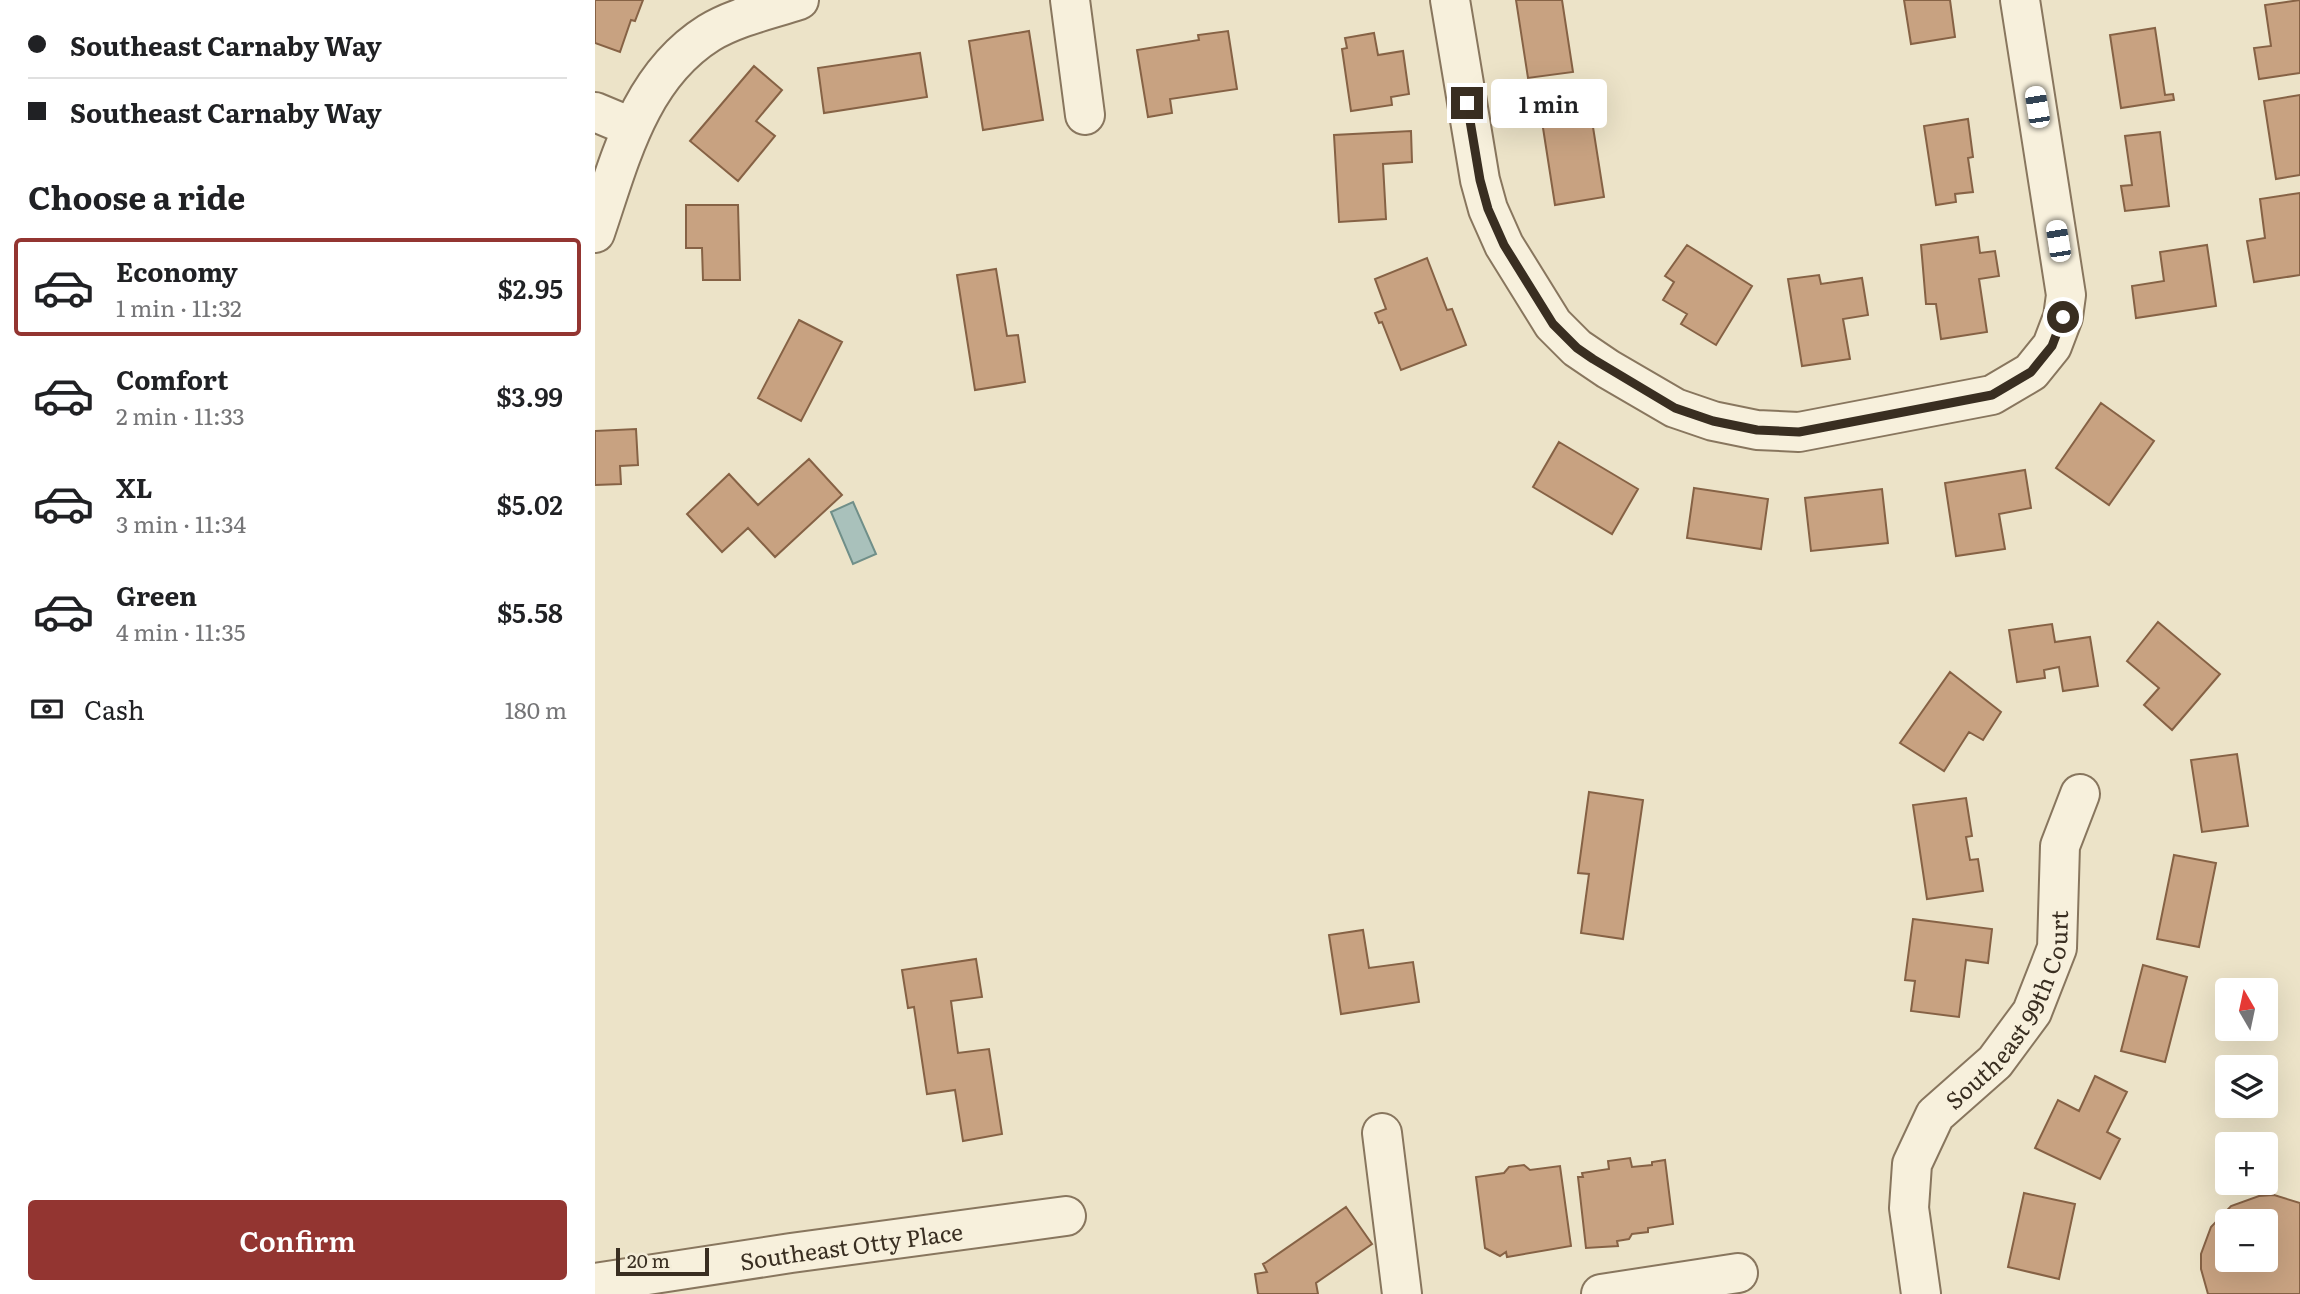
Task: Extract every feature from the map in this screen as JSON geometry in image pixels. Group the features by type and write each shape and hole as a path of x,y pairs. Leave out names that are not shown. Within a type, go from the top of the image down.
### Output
{"street":[{"path":"595,233 631,127 661,76 709,33 730,23 799,0"},
{"path":"1070,0 1085,115"},
{"path":"1450,0 1480,180 1488,209 1504,245 1553,324 1577,348 1675,408 1713,421 1746,428 1799,432 1992,395 2031,372 2052,346 2063,317 2066,295 2020,0"},
{"path":"595,112 631,127"},
{"name":"Southeast 99th Court","path":"1921,1294 1909,1208 1912,1164 1935,1115 1994,1062 2032,1013 2057,948 2060,846 2080,794"},
{"path":"1382,1133 1402,1294"},
{"name":"Southeast Otty Place","path":"595,1283 1066,1216"},
{"path":"1601,1294 1738,1273"}],"water":[{"path":"853,502 876,554 853,564 831,512"}],"building":[{"path":"595,0 643,0 635,21 631,20 620,52 595,43"},
{"path":"1516,0 1562,0 1573,72 1528,78"},
{"path":"1904,0 1950,0 1955,37 1911,44"},
{"path":"2300,0 2300,73 2259,79 2254,48 2271,46 2265,5"},
{"path":"2155,28 2165,95 2173,94 2174,100 2121,108 2110,35"},
{"path":"1029,31 1043,120 983,130 969,41"},
{"path":"1228,31 1237,89 1170,99 1172,113 1148,117 1137,50 1199,40 1198,35"},
{"path":"1374,33 1378,55 1403,51 1409,94 1391,97 1392,105 1351,111 1342,49 1347,48 1345,38"},
{"path":"920,53 927,97 824,113 818,68"},
{"path":"754,66 782,90 756,121 775,136 738,181 690,141"},
{"path":"2300,95 2300,175 2276,179 2264,101"},
{"path":"1590,108 1604,197 1555,205 1541,115"},
{"path":"1968,119 1973,157 1968,158 1973,192 1955,194 1956,202 1936,205 1924,126"},
{"path":"1411,131 1412,162 1383,164 1386,219 1339,222 1334,135"},
{"path":"2160,132 2169,206 2125,211 2121,186 2132,185 2125,136"},
{"path":"2300,193 2300,275 2254,282 2247,241 2265,238 2260,199"},
{"path":"686,205 738,205 740,280 703,280 702,248 686,248"},
{"path":"1978,237 1980,253 1995,251 1999,276 1979,279 1987,332 1941,339 1936,304 1926,304 1921,245"},
{"path":"1687,245 1752,286 1716,345 1681,324 1687,314 1663,300 1674,282 1665,276"},
{"path":"2207,245 2216,306 2136,318 2132,286 2164,281 2160,252"},
{"path":"1427,258 1447,310 1452,309 1466,345 1401,370 1382,322 1379,323 1375,313 1386,309 1375,279"},
{"path":"996,269 1007,336 1018,335 1025,382 975,390 957,275"},
{"path":"1819,275 1821,284 1862,278 1868,315 1843,319 1850,359 1802,366 1788,279"},
{"path":"799,320 842,342 801,421 758,398"},
{"path":"2101,403 2154,441 2109,505 2056,468"},
{"path":"636,429 638,465 620,466 621,484 595,485 595,431"},
{"path":"1559,442 1638,489 1612,534 1533,487"},
{"path":"809,459 842,495 775,557 748,528 722,552 687,514 729,474 758,505"},
{"path":"2025,470 2031,508 1999,514 2005,549 1956,556 1945,483"},
{"path":"1694,488 1768,499 1761,549 1687,538"},
{"path":"1882,489 1888,543 1811,551 1805,498"},
{"path":"2158,622 2220,674 2172,730 2144,705 2159,688 2127,661"},
{"path":"2052,624 2055,642 2090,637 2098,686 2063,691 2059,667 2044,670 2045,678 2017,682 2009,630"},
{"path":"1950,672 2001,712 1983,740 1969,732 1944,771 1900,743"},
{"path":"2237,754 2248,826 2202,832 2191,760"},
{"path":"1589,792 1643,800 1623,939 1581,933 1589,874 1578,873"},
{"path":"1966,798 1972,836 1966,837 1970,860 1978,859 1983,891 1927,899 1913,805"},
{"path":"2174,855 2216,863 2199,947 2157,939"},
{"path":"1913,919 1992,929 1988,963 1966,960 1959,1017 1911,1011 1915,981 1905,980"},
{"path":"1363,930 1369,968 1413,962 1419,1002 1341,1014 1329,935"},
{"path":"976,959 982,997 951,1001 958,1053 989,1049 1002,1134 963,1141 955,1090 927,1094 914,1007 908,1008 902,970"},
{"path":"2143,965 2187,977 2165,1062 2121,1051"},
{"path":"2095,1076 2127,1092 2107,1132 2120,1139 2100,1179 2035,1148 2058,1100 2079,1111"},
{"path":"1630,1158 1632,1167 1652,1165 1652,1162 1665,1160 1673,1224 1632,1234 1629,1239 1617,1241 1618,1246 1586,1248 1578,1177 1583,1177 1582,1173 1609,1169 1608,1161"},
{"path":"1524,1165 1530,1170 1560,1166 1571,1246 1507,1257 1506,1252 1500,1256 1485,1248 1476,1177 1504,1173 1509,1167"},
{"path":"2024,1193 2075,1204 2059,1279 2008,1267"},
{"path":"2274,1195 2300,1203 2300,1294 2208,1294 2201,1269 2201,1254 2215,1223 2215,1272 2278,1272 2278,1209 2228,1209 2259,1196"},
{"path":"1346,1207 1372,1244 1316,1283 1318,1294 1258,1294 1255,1274 1267,1272 1263,1264"}],"route":[{"path":"1467,103 1480,180 1488,209 1504,245 1553,324 1577,348 1675,408 1713,421 1757,430 1799,432 1992,395 2031,372 2052,346 2063,317"}]}
